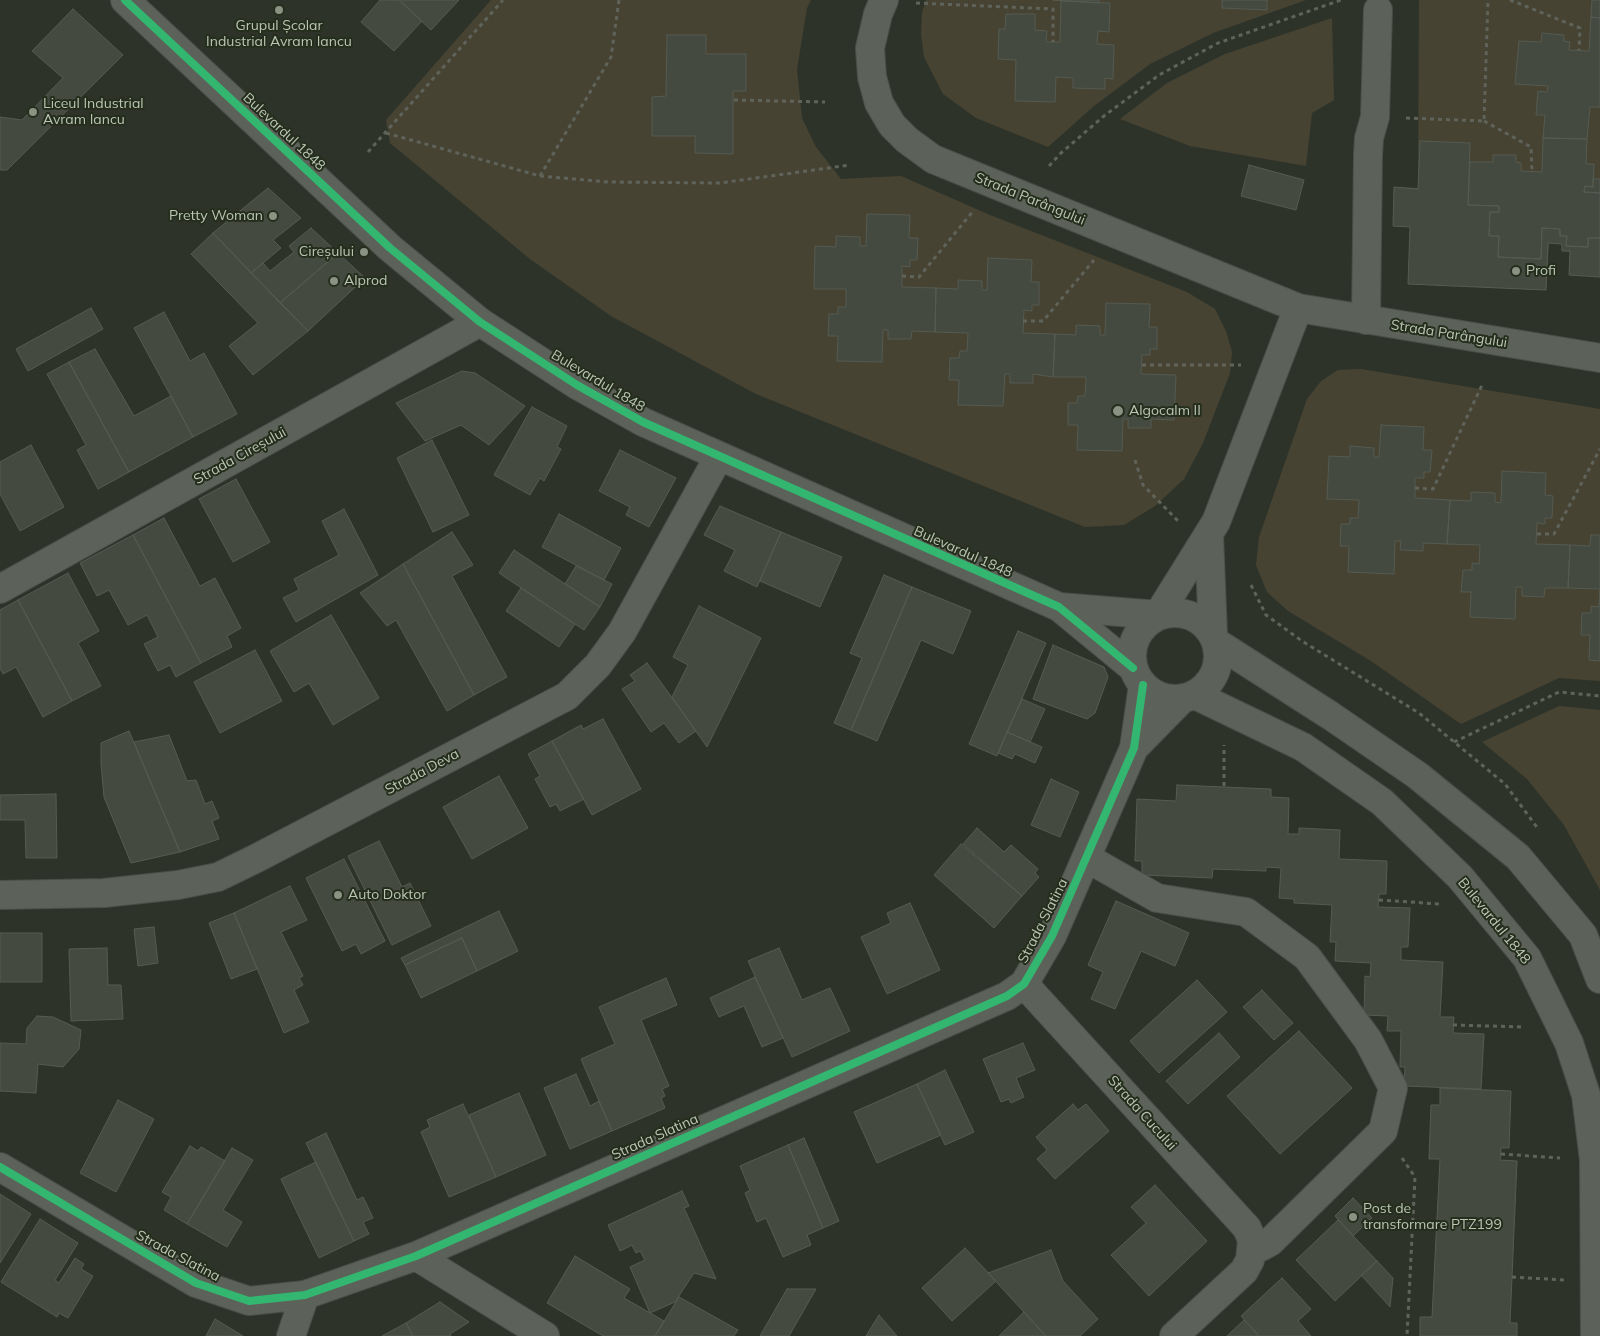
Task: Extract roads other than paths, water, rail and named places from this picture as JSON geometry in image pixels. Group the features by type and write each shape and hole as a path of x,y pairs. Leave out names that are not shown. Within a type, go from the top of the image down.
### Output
{"street":[{"name":"Bulevardul 1848","path":"125,0 390,248 480,322 577,385 643,422 1059,607 1155,694 1169,699 1189,696 1303,747 1382,802 1460,877 1527,958 1570,1042 1586,1095 1594,1160 1595,1336"},
{"name":"Strada Parângului","path":"884,0 878,14 870,48 872,76 879,103 892,125 907,140 933,158 1009,191 1298,308 1600,358"},
{"path":"1366,320 1368,155 1369,138 1375,117 1378,10"},
{"path":"1138,677 1131,656 1138,631 1158,615 1209,535 1298,308"},
{"name":"Strada Cireșului","path":"0,589 480,322"},
{"name":"Strada Deva","path":"0,895 104,893 178,885 218,877 255,860 566,696 598,665 622,632 719,456"},
{"path":"1189,696 1206,685 1215,673 1219,658 1215,639 1209,535"},
{"name":"Bulevardul 1848","path":"1059,607 1158,615 1185,613 1198,618 1215,639 1417,775 1518,857 1583,935 1600,979"},
{"name":"Strada Slatina","path":"0,1167 196,1283 249,1301 305,1295 416,1256 1007,996 1024,984 1052,936 1134,748 1138,677"},
{"name":"Strada Slatina","path":"1134,748 1189,696"},
{"path":"1087,858 1157,898 1246,912 1307,957 1368,1040 1392,1088 1383,1131 1270,1242 1261,1247 1253,1247 1250,1260 1244,1271 1174,1336"},
{"name":"Strada Cucului","path":"1024,984 1247,1228 1253,1247"},
{"path":"416,1256 545,1336"},
{"path":"291,1336 305,1295"}],"place":[{"name":"Grupul Școlar Industrial Avram Iancu","path":"279,10"},
{"name":"Liceul Industrial Avram Iancu","path":"33,112"},
{"name":"Pretty Woman","path":"273,216"},
{"name":"Cireșului","path":"364,252"},
{"name":"Profi","path":"1516,271"},
{"name":"Alprod","path":"334,281"},
{"name":"Algocalm II","path":"1118,411"},
{"name":"Auto Doktor","path":"338,895"},
{"name":"Post de transformare PTZ199","path":"1353,1217"}]}
